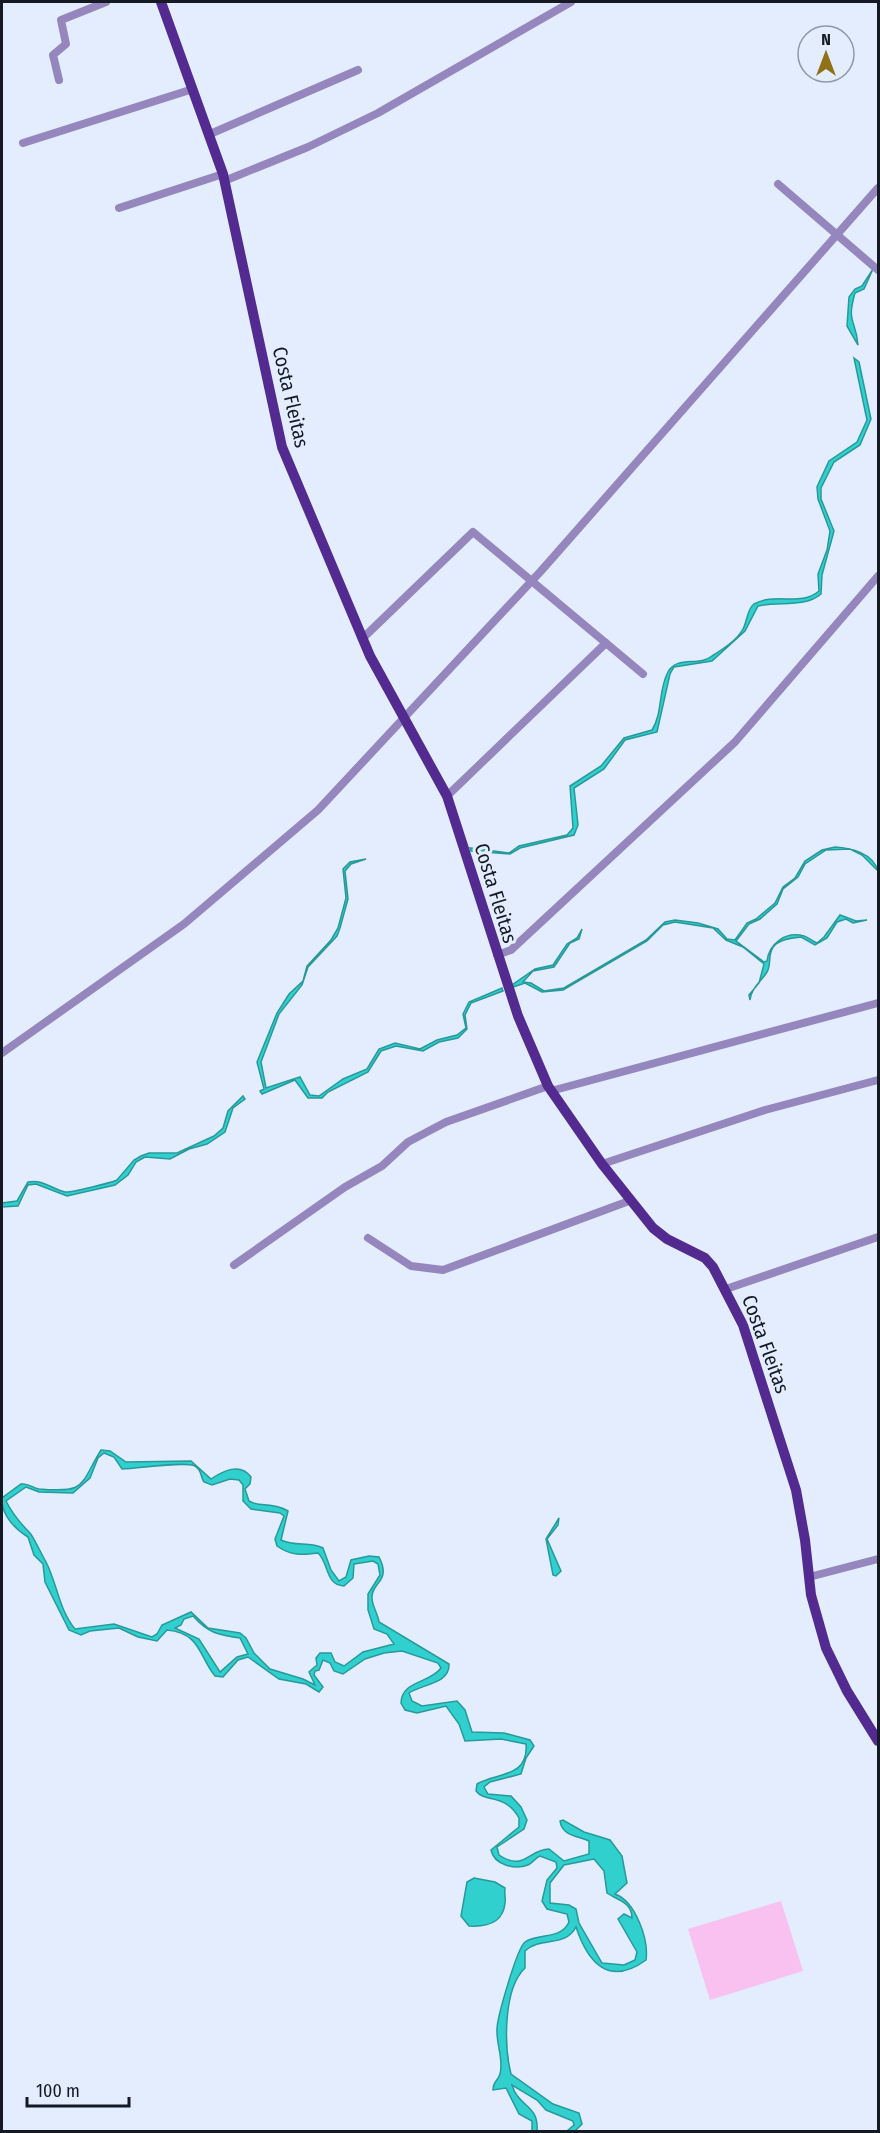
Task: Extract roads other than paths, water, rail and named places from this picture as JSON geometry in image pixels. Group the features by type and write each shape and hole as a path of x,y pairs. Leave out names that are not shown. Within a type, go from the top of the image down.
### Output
{"main road":[{"name":"Costa Fleitas","path":"161,2 224,178 276,430 362,639 447,796 518,1016 549,1088 629,1201 659,1234 705,1258 726,1289 743,1325 796,1490 806,1540 809,1577 826,1648 879,1741"}],"street":[{"path":"59,81 53,55 66,44 61,20 106,2"},
{"path":"119,208 224,178 308,147 378,113 571,2"},
{"path":"210,134 358,70"},
{"path":"23,143 193,89"},
{"path":"778,184 879,270"},
{"path":"2,1053 184,924 318,810 532,581 879,188"},
{"path":"362,639 473,531 643,674"},
{"path":"497,955 511,950 735,742 879,576"},
{"path":"447,796 606,643"},
{"path":"234,1265 345,1187 382,1166 408,1142 446,1122 549,1088 879,1003"},
{"path":"602,1164 765,1110 879,1080"},
{"path":"368,1238 411,1266 444,1270 629,1201"},
{"path":"726,1289 879,1237"},
{"path":"809,1577 879,1559"}]}
